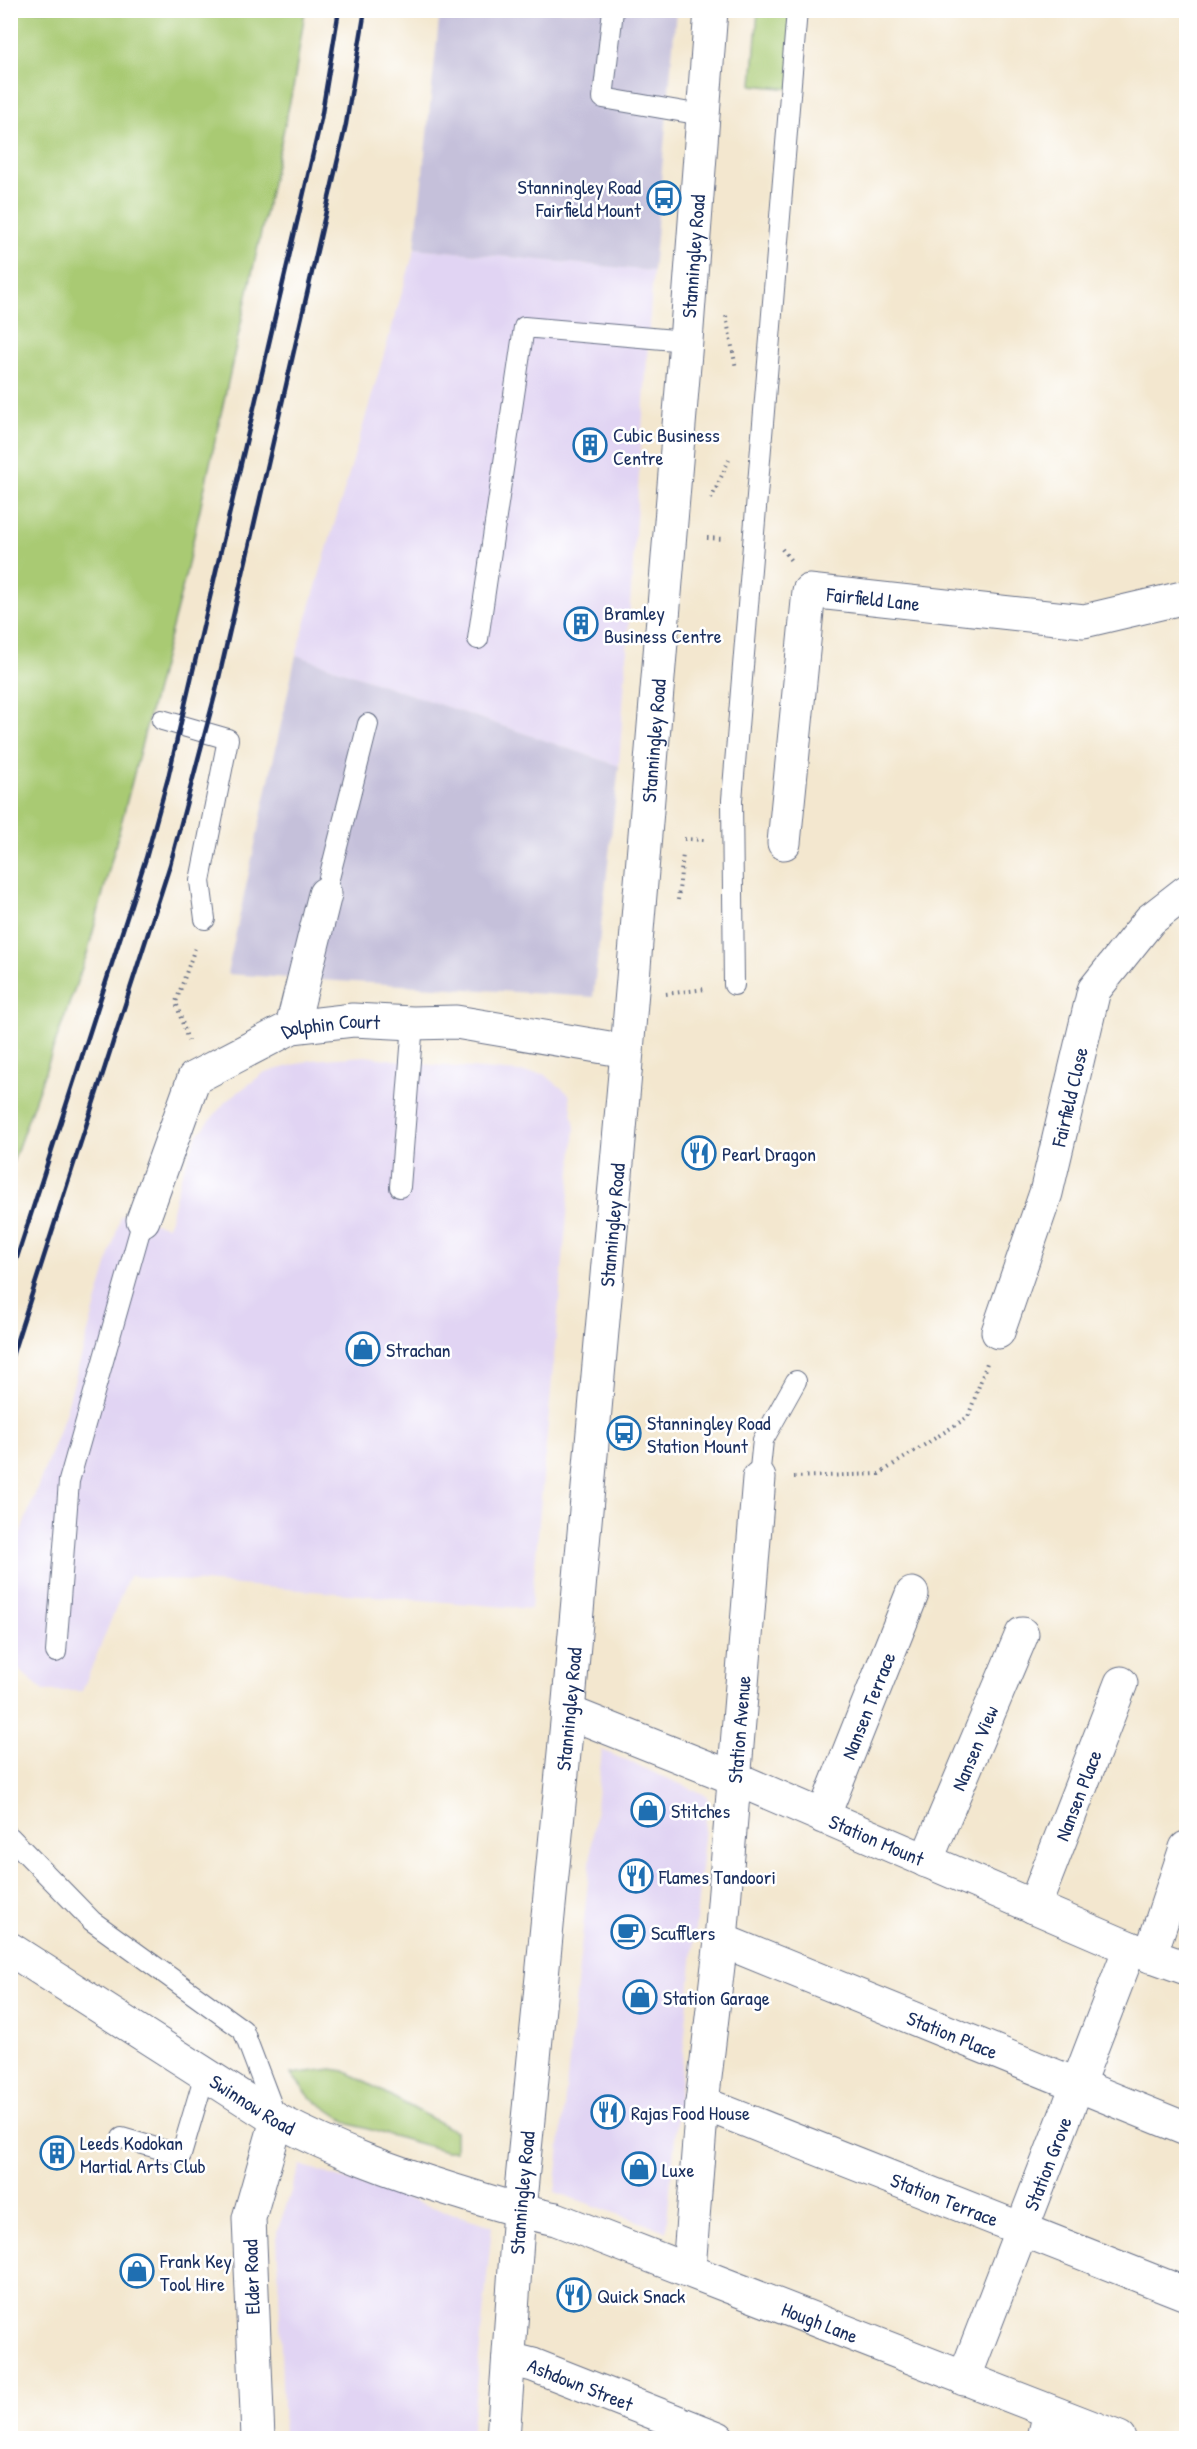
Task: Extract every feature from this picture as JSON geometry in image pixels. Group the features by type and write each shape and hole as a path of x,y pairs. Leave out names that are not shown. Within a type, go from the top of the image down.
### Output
{"street":[{"name":"Stanningley Road","path":"503,2439 519,2211 568,1712 627,1051 711,10"},
{"name":"Fairfield Lane","path":"784,843 809,591 1084,621 1186,597"},
{"name":"Fairfield Close","path":"998,1332 1046,1193 1094,990 1150,920 1186,892"},
{"path":"292,1027 325,894"},
{"name":"Dolphin Court","path":"143,1220 194,1078 292,1027 352,1020 412,1023 456,1022 627,1051"},
{"name":"Station Avenue","path":"689,2269 702,2103 721,1940 759,1478"},
{"name":"Nansen Terrace","path":"823,1817 912,1594"},
{"name":"Nansen View","path":"926,1861 1022,1634"},
{"name":"Nansen Place","path":"1034,1907 1121,1683"},
{"name":"Station Mount","path":"568,1712 734,1778 1140,1952 1186,1968"},
{"name":"Station Grove","path":"964,2379 1076,2084 1140,1952 1186,1848"},
{"name":"Station Place","path":"721,1940 1186,2129"},
{"name":"Swinnow Road","path":"10,1949 277,2120 322,2143 380,2167 519,2211"},
{"name":"Station Terrace","path":"702,2103 1186,2294"},
{"name":"Elder Road","path":"258,2439 249,2218 277,2120"},
{"name":"Hough Lane","path":"519,2211 556,2219 689,2269 964,2379 1047,2426 1119,2439"},
{"name":"Ashdown Street","path":"509,2359 533,2365 664,2429 718,2439"}],"lane":[{"path":"613,10 603,98 702,114"},
{"path":"734,986 732,800 797,10"},
{"path":"478,639 524,327 686,342"},
{"path":"162,720 228,739 200,881 205,919"},
{"path":"325,894 368,724"},
{"path":"400,1187 412,1023"},
{"path":"56,1652 69,1481 143,1220"},
{"path":"759,1478 763,1440 796,1381"},
{"path":"10,1837 92,1921 243,2030 277,2120"},
{"path":"122,2138 181,2155 205,2074"}],"path":[{"path":"203,1073 189,1046 176,1002 205,919"},
{"path":"631,999 734,986"},
{"path":"759,1478 879,1474 968,1417 998,1332"}],"shaded area":[{"path":"440,11 676,11 653,271 415,248"},
{"path":"415,248 653,271 619,766 296,655"},
{"path":"296,655 619,766 593,997 227,974"},
{"path":"365,1056 432,1065 544,1074 569,1094 575,1128 531,1609 129,1576 82,1691 44,1691 11,1663 10,1561 65,1414 121,1215 168,1226 180,1179 196,1137 226,1101 264,1073 311,1060"},
{"path":"602,1750 708,1796 666,2231 555,2192"},
{"path":"300,2165 492,2226 471,2438 284,2438 277,2232"}],"green space":[{"path":"11,10 305,11 294,83 185,577 88,951 11,1167"},
{"path":"758,11 797,11 791,89 752,85"},
{"path":"332,2069 345,2071 455,2131 455,2151 446,2151 350,2124 310,2097 291,2074"}],"railway":[{"path":"10,1279 146,858 168,778 321,119 339,10"},
{"path":"10,1362 170,865 215,695 346,124 365,10"}],"place":[{"name":"Stanningley Road Fairfield Mount","path":"664,198"},
{"name":"Cubic Business Centre","path":"590,445"},
{"name":"Bramley Business Centre","path":"581,624"},
{"name":"Pearl Dragon","path":"699,1153"},
{"name":"Strachan","path":"363,1349"},
{"name":"Stanningley Road Station Mount","path":"624,1433"},
{"name":"Stitches","path":"648,1810"},
{"name":"Flames Tandoori","path":"636,1876"},
{"name":"Scufflers","path":"628,1932"},
{"name":"Station Garage","path":"640,1997"},
{"name":"Rajas Food House","path":"608,2112"},
{"name":"Leeds Kodokan Martial Arts Club","path":"57,2153"},
{"name":"Luxe","path":"639,2169"},
{"name":"Frank Key Tool Hire","path":"137,2271"},
{"name":"Quick Snack","path":"574,2295"}]}
